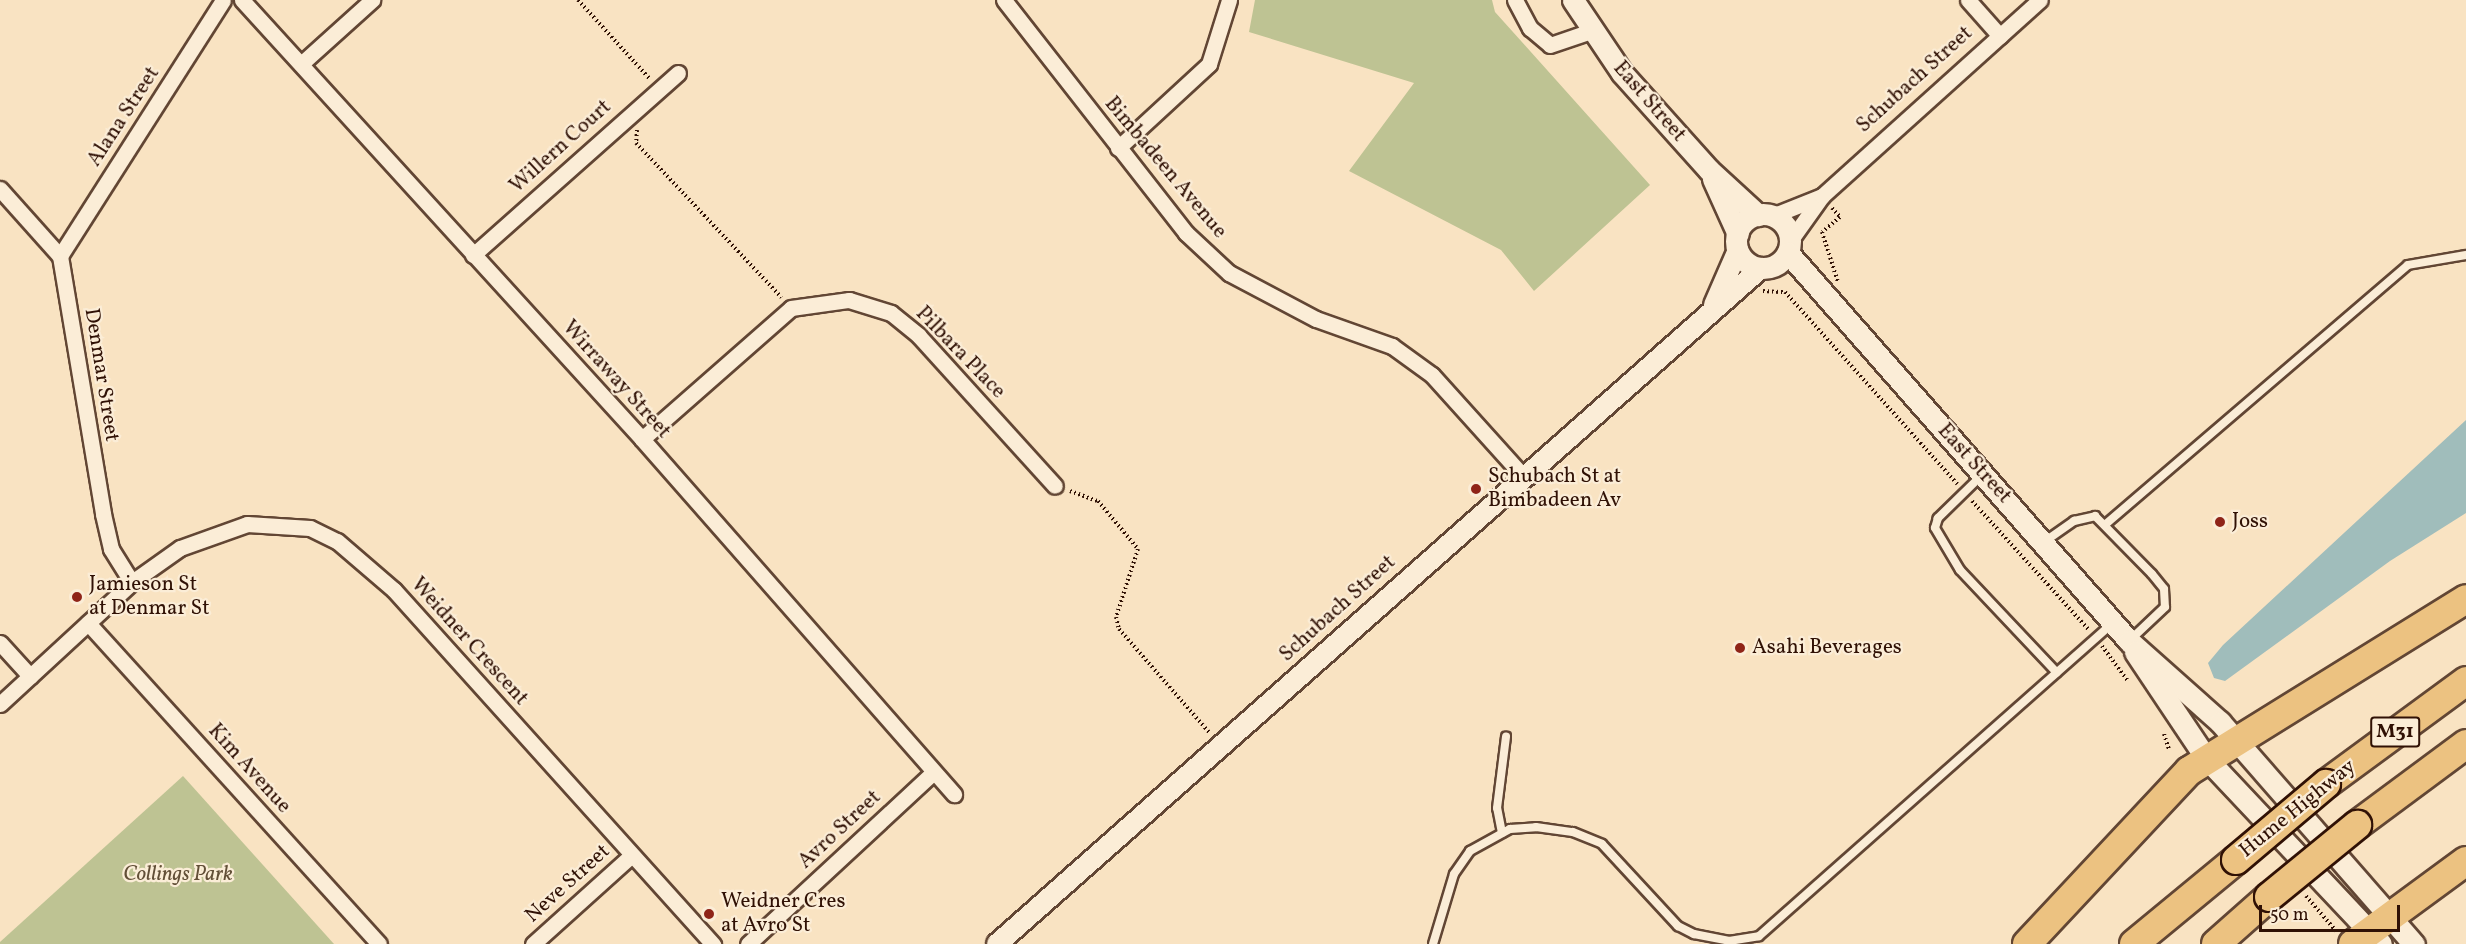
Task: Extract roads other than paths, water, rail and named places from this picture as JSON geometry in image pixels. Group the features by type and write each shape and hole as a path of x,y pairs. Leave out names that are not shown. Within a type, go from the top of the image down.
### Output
{"highway":[{"path":"2027,944 2206,758 2235,738 2466,599"},
{"name":"Hume Highway","path":"2134,944 2326,784 2466,681"},
{"name":"M31","path":"2216,944 2356,825 2466,744"},
{"path":"2374,935 2466,861"}],"main road":[{"name":"East Street","path":"1574,0 1591,31 1709,170 1765,216 1785,226 1778,257 1820,294 1983,474 2129,641 2235,738 2374,935"},
{"name":"East Street","path":"1709,170 1738,242"},
{"path":"1765,216 1738,242 1778,257"},
{"name":"East Street","path":"2129,641 2157,691 2206,758 2374,935 2414,944"}],"street":[{"name":"Alana Street","path":"60,256 224,0"},
{"name":"Wirraway Street","path":"242,0 642,439 954,794"},
{"path":"301,64 372,0"},
{"name":"Bimbadeen Avenue","path":"1004,0 1186,233 1229,273 1316,319 1392,346 1432,375 1522,475"},
{"path":"1118,148 1209,64 1230,0"},
{"path":"1515,0 1530,28 1550,45 1591,31"},
{"path":"1968,0 2000,36"},
{"name":"Schubach Street","path":"997,944 1222,746 1522,475 1712,310 1778,257 1822,196 2040,0"},
{"name":"Willern Court","path":"473,255 657,87 678,73"},
{"path":"0,189 60,256"},
{"name":"Schubach Street","path":"1765,216 1822,196"},
{"name":"Schubach Street","path":"1712,310 1738,242"},
{"name":"Denmar Street","path":"60,256 103,514 111,549 132,582"},
{"name":"Pilbara Place","path":"642,439 791,308 849,300 891,313 919,336 1055,486"},
{"name":"Weidner Crescent","path":"0,704 132,582 180,548 247,524 310,528 337,541 394,590 713,944"},
{"name":"Kim Avenue","path":"88,623 379,944"},
{"path":"0,643 30,676"},
{"name":"Avro Street","path":"748,944 934,772"},
{"name":"Neve Street","path":"533,944 632,855"}],"lane":[{"path":"2107,523 2408,265 2466,255"},
{"path":"1983,474 1938,518 1935,528 1946,552 2057,673"},
{"path":"2043,543 2088,515 2107,523 2167,598 2162,612 2129,641"},
{"path":"1433,944 1454,874 1470,851 1502,833 1536,827 1589,837 1610,852 1678,926 1710,939 1744,941 1772,929 2113,623"},
{"path":"1502,833 1497,808 1506,736"}],"water":[{"path":"2466,420 2466,513 2390,561 2225,681 2214,678 2208,663 2223,645"}],"place":[{"name":"Schubach St at Bimbadeen Av","path":"1476,489"},
{"name":"Joss","path":"2220,522"},
{"name":"Jamieson St at Denmar St","path":"77,597"},
{"name":"Asahi Beverages","path":"1740,648"},
{"name":"Weidner Cres at Avro St","path":"709,914"}],"park label":[{"name":"Collings Park","path":"178,875"}]}
